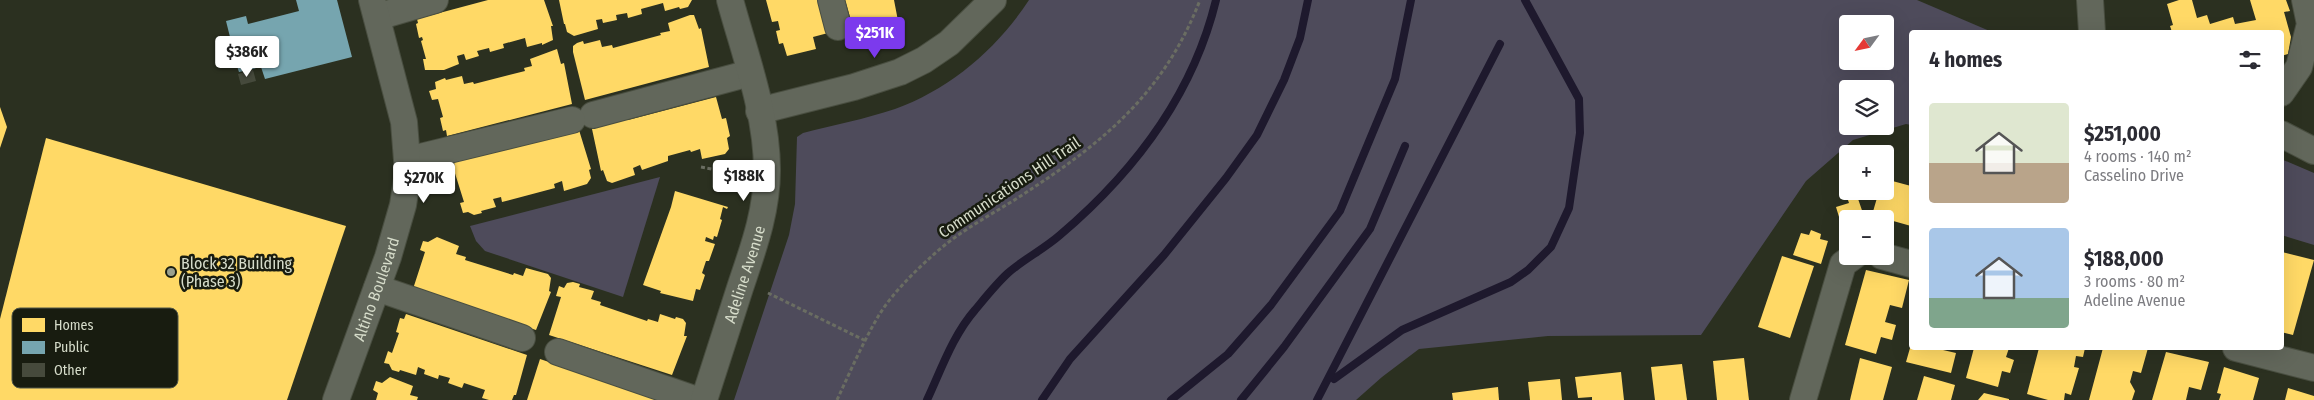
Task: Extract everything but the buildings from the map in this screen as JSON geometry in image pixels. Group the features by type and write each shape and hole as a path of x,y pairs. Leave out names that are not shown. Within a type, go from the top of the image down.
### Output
{"street":[{"path":"374,8 435,0"},
{"name":"Adeline Avenue","path":"704,400 756,242 764,208 766,163 759,111 730,0"},
{"path":"831,0 838,27"},
{"path":"759,111 874,81 916,64 949,43 993,0"},
{"path":"2090,0 2092,30"},
{"path":"2284,88 2299,66 2310,24 2305,0"},
{"name":"Altino Boulevard","path":"336,400 377,288 403,205 408,160 404,122 374,8"},
{"path":"408,160 582,118 750,73"},
{"path":"2284,136 2314,151"},
{"path":"1894,259 1909,263"},
{"path":"1803,400 1843,265"},
{"path":"377,288 522,338"},
{"path":"2244,350 2314,368"},
{"path":"558,352 697,400"}],"path":[{"name":"Communications Hill Trail","path":"837,400 879,315 914,273 948,242 1070,163 1131,112 1171,60 1189,27 1200,0"},
{"path":"702,167 739,174"},
{"path":"768,293 866,341"}],"shaded area":[{"path":"1029,0 1917,0 1987,30 1909,30 1909,125 1894,128 1894,80 1839,80 1839,135 1870,135 1853,140 1847,145 1839,145 1839,152 1806,181 1701,335 1548,336 1419,349 1382,377 1356,400 734,400 789,235 795,204 797,137 803,133 861,119 915,101 953,79 987,51"},
{"path":"2284,160 2314,173 2314,245 2284,236"},
{"path":"660,177 623,297 485,251 476,241 470,226"}],"waterway":[{"path":"927,400 960,330 991,291 1008,273 1054,240 1087,211 1112,185 1157,130 1176,100 1192,68 1206,35 1216,0"},
{"path":"1042,400 1070,359 1164,255 1226,178 1257,135 1284,80 1300,38 1308,0"},
{"path":"1171,400 1228,354 1271,305 1340,211 1395,79 1411,0"},
{"path":"1334,379 1402,330 1511,282 1528,270 1551,247 1569,208 1580,133 1579,99 1525,0"},
{"path":"1317,400 1500,44"},
{"path":"1241,400 1284,347 1370,229 1405,146"}],"place":[{"name":"Block 32 Building (Phase 3)","path":"171,272"}]}
